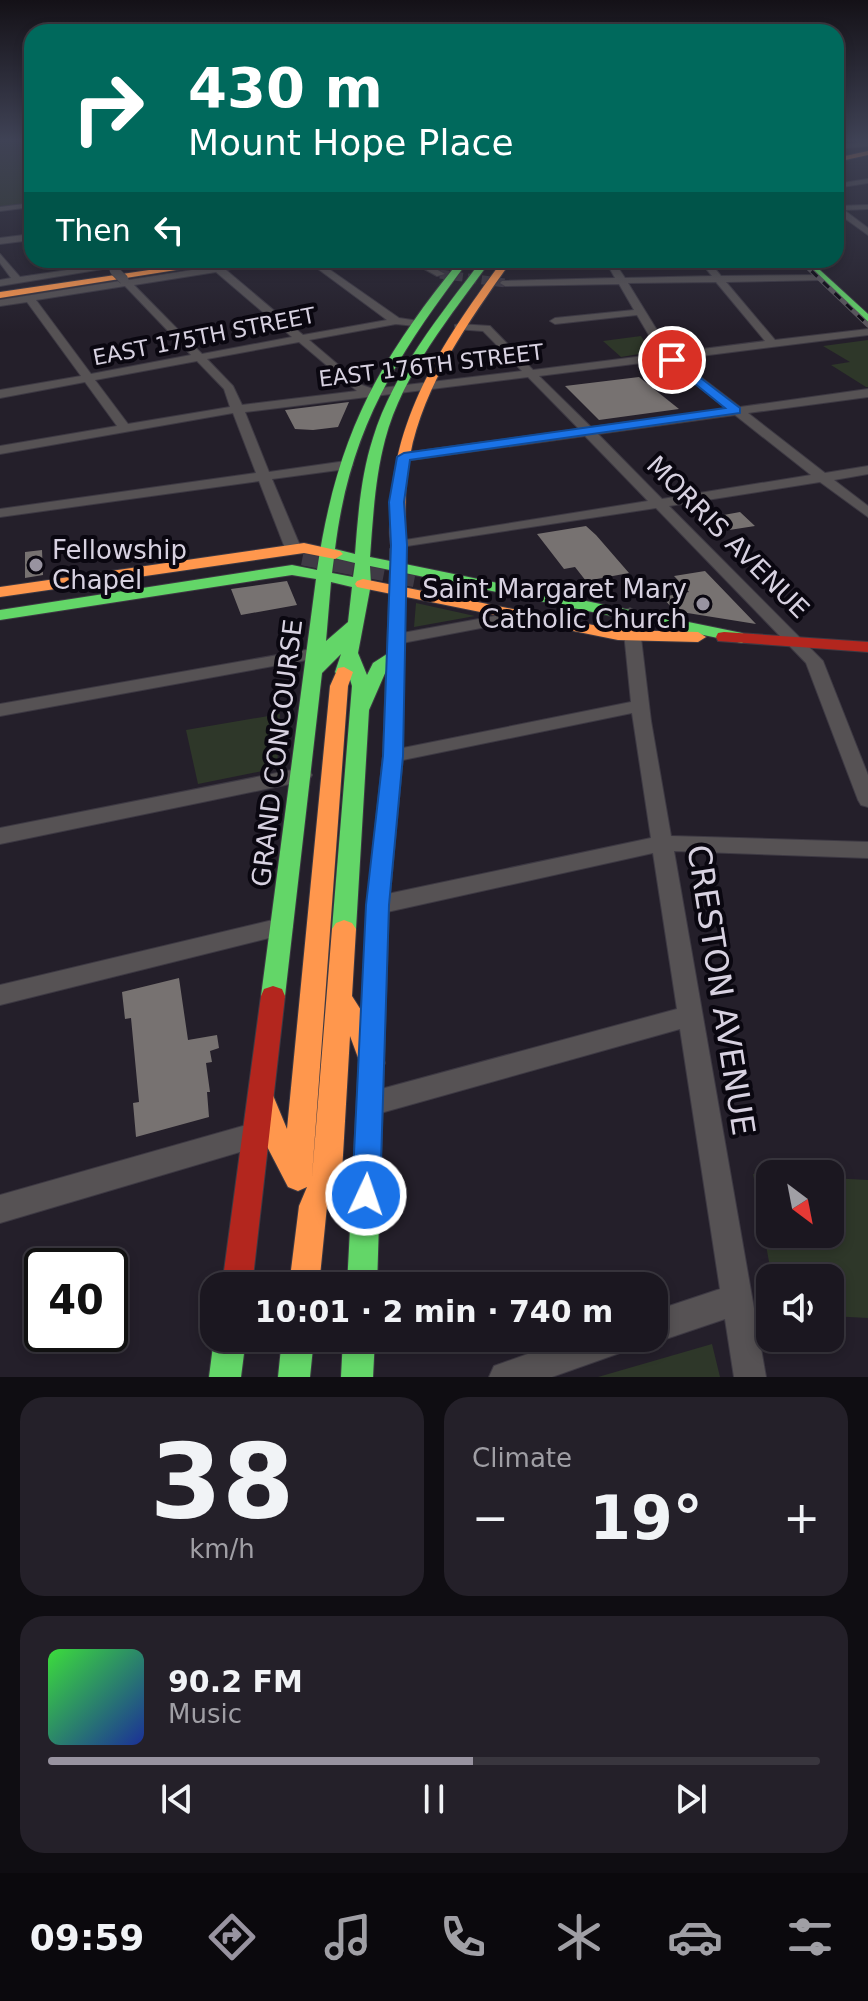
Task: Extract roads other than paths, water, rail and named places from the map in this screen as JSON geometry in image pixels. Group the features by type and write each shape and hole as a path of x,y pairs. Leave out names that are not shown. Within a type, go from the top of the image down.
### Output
{"main road":[{"path":"0,292 178,268"},
{"path":"0,292 178,268"},
{"name":"GRAND CONCOURSE","path":"239,1272 329,552 346,465 372,393 415,323 458,268"},
{"name":"GRAND CONCOURSE","path":"297,1175 339,686 352,656 372,467 397,389 421,349 468,285 499,268"},
{"path":"363,1272 378,905 393,756 396,566 399,545 397,502 412,422 459,327 500,268"},
{"path":"812,268 868,319"},
{"path":"429,304 468,285"},
{"path":"0,592 329,552 634,625"},
{"path":"0,603 284,556"},
{"path":"0,615 297,570 522,616 742,638"},
{"path":"418,581 634,625 710,636 868,647"},
{"path":"316,662 334,651 334,641 355,623"},
{"path":"360,711 379,667 396,647"},
{"name":"GRAND CONCOURSE","path":"306,1272 313,1206 328,1172 360,711 361,686 352,656"},
{"path":"340,998 364,1037 372,1063"},
{"path":"261,1097 313,1206"},
{"path":"225,1377 228,1352"},
{"path":"294,1377 297,1352"},
{"path":"357,1377 358,1352"}],"street":[{"path":"0,209 24,206"},
{"path":"844,208 868,207"},
{"path":"844,214 868,232"},
{"path":"0,241 24,238"},
{"path":"0,257 17,280"},
{"path":"0,283 91,268"},
{"path":"113,268 227,386 265,476 284,556"},
{"path":"0,303 192,268"},
{"path":"221,268 358,387 372,393"},
{"path":"321,268 396,321"},
{"path":"428,268 440,274"},
{"path":"510,268 622,281 822,277"},
{"path":"614,268 667,356 868,513"},
{"path":"710,268 772,343"},
{"path":"29,298 125,428"},
{"path":"555,321 641,312"},
{"name":"EAST 175TH STREET","path":"0,394 396,321 415,323"},
{"name":"MORRIS AVENUE","path":"459,327 486,328 814,661 868,800"},
{"name":"EAST 176TH STREET","path":"0,450 238,409 868,332"},
{"path":"404,457 868,393"},
{"path":"0,513 346,465"},
{"path":"399,545 868,470"},
{"path":"396,647 522,616"},
{"name":"CRESTON AVENUE","path":"634,625 640,706 750,1377"},
{"path":"0,710 316,662"},
{"path":"393,756 640,706"},
{"path":"0,836 302,775"},
{"path":"378,905 662,843 868,850"},
{"path":"0,995 281,927"},
{"path":"370,1104 690,1016"},
{"path":"0,1209 257,1135"},
{"path":"668,1322 737,1299"},
{"path":"505,1377 579,1352"}],"tunnel":[{"path":"440,274 505,283"},
{"path":"303,555 417,577"}],"railway":[{"path":"808,268 868,325"}],"place":[{"name":"Fellowship Chapel","path":"36,565"},
{"name":"Saint Margaret Mary Catholic Church","path":"703,604"}]}
